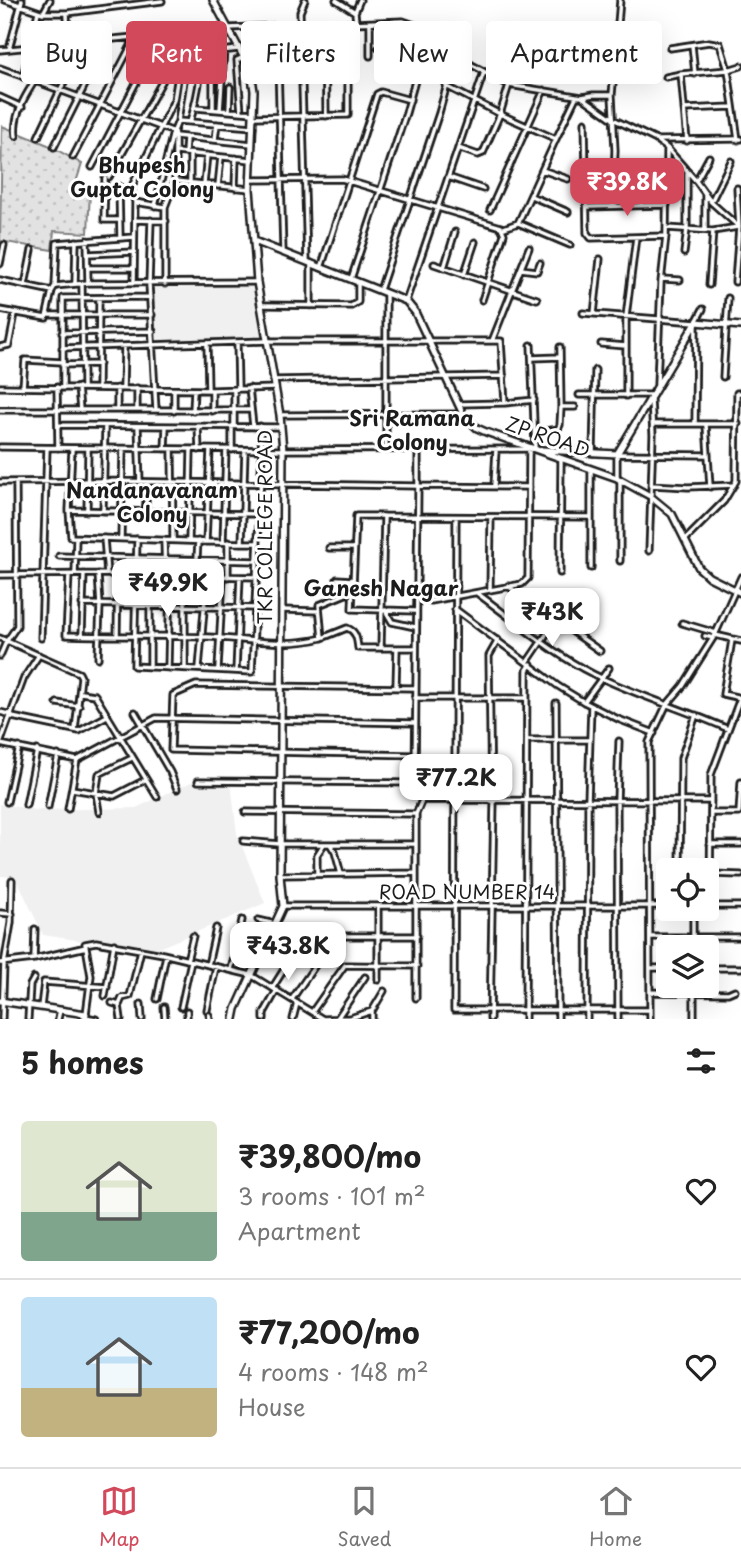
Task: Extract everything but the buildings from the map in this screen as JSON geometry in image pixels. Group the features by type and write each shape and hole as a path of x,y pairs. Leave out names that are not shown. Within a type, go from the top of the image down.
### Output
{"street":[{"path":"5,0 41,12 67,13 130,2 162,1"},
{"path":"9,49 22,0"},
{"path":"38,21 50,0"},
{"name":"TKR COLLEGE ROAD","path":"212,0 241,52"},
{"path":"301,21 300,12 305,0"},
{"path":"336,0 355,12"},
{"path":"356,21 355,12 360,0"},
{"path":"613,206 612,95 620,0"},
{"path":"66,21 67,13"},
{"path":"360,23 374,23"},
{"path":"370,23 370,56"},
{"path":"229,28 241,28"},
{"path":"656,140 739,140 728,70 720,44 709,42 670,48"},
{"path":"692,45 695,74"},
{"path":"0,50 21,48"},
{"path":"227,50 239,49"},
{"path":"73,158 126,55"},
{"path":"241,58 236,63 241,112"},
{"path":"472,64 509,85 579,97 612,95"},
{"path":"666,77 741,66"},
{"path":"0,68 21,76"},
{"path":"254,241 406,301 484,72"},
{"path":"681,74 687,141"},
{"path":"16,136 15,127 32,84"},
{"path":"42,84 186,138 254,144"},
{"path":"38,136 63,84"},
{"path":"54,147 87,84"},
{"path":"92,167 136,84"},
{"path":"119,220 104,220 107,177 159,84"},
{"path":"134,283 135,202 132,182 174,100 177,84"},
{"path":"155,206 175,134 185,84"},
{"path":"190,122 196,108 199,84"},
{"path":"213,84 213,109"},
{"path":"220,110 221,84"},
{"name":"TKR COLLEGE ROAD","path":"234,1019 236,1009 283,906 280,814 283,450 257,282 250,189 254,144 253,84"},
{"path":"278,84 283,252"},
{"path":"303,84 311,306"},
{"path":"326,84 326,116"},
{"path":"196,108 254,115 348,115 348,84"},
{"path":"351,279 414,84"},
{"path":"458,148 478,155 483,153 509,85"},
{"path":"386,450 383,291 446,86 556,139"},
{"path":"229,111 230,87"},
{"path":"490,211 544,90"},
{"path":"321,268 377,94 381,92 410,100"},
{"path":"0,97 22,107"},
{"path":"579,97 667,148 705,191 711,202 740,227"},
{"path":"519,223 556,139 579,97"},
{"path":"684,109 733,107"},
{"path":"178,121 253,127"},
{"path":"585,122 589,237 667,236"},
{"path":"215,140 217,124"},
{"path":"165,284 165,207 175,181 175,134"},
{"path":"186,138 190,183"},
{"path":"657,387 662,279 667,236 667,148"},
{"path":"176,152 252,160"},
{"path":"205,184 207,155"},
{"path":"218,186 221,157"},
{"path":"696,181 709,157"},
{"path":"235,188 236,158"},
{"path":"711,202 731,162"},
{"path":"542,170 568,179"},
{"path":"641,205 641,173 668,170"},
{"path":"684,253 687,229 687,171"},
{"path":"449,177 484,189"},
{"path":"251,180 342,178 503,229 519,223 570,245"},
{"path":"175,181 250,189"},
{"path":"119,186 120,237"},
{"path":"736,282 740,227 737,188"},
{"path":"705,191 705,230"},
{"path":"531,196 568,212"},
{"path":"135,202 165,207"},
{"path":"587,207 667,205"},
{"path":"135,220 166,221"},
{"path":"151,220 149,284 156,411"},
{"path":"667,228 713,230 740,227"},
{"path":"482,300 504,234 503,229"},
{"path":"709,285 713,230"},
{"path":"444,268 455,232"},
{"path":"48,315 57,243 135,237"},
{"path":"626,396 626,317 636,237"},
{"path":"87,240 88,283"},
{"path":"75,284 76,242"},
{"path":"464,275 475,242"},
{"path":"0,264 4,245"},
{"path":"492,341 529,248"},
{"path":"25,285 32,250"},
{"path":"88,254 134,252"},
{"path":"594,314 600,259"},
{"path":"521,269 537,271 540,263"},
{"path":"434,264 537,299"},
{"path":"88,268 135,268"},
{"path":"662,279 680,280"},
{"path":"0,280 53,288 88,283 257,282"},
{"path":"261,305 355,305 358,302 358,282"},
{"path":"80,410 83,365 82,284"},
{"path":"63,387 63,298 150,297"},
{"path":"98,387 99,298"},
{"path":"723,377 728,299"},
{"name":"ZP ROAD","path":"406,301 415,312 426,341 463,414 477,428 618,479 650,496 672,514 699,568 709,577 739,592"},
{"path":"620,561 617,454 703,309"},
{"path":"0,310 43,318 48,315 152,315"},
{"path":"583,313 741,326"},
{"path":"0,347 9,345 15,314"},
{"path":"695,424 696,322"},
{"path":"62,332 153,331"},
{"path":"62,348 267,341 501,341 505,402"},
{"path":"233,450 237,342"},
{"path":"207,343 212,411"},
{"path":"601,344 626,345"},
{"path":"431,601 522,583 530,574 529,487 535,433 531,345"},
{"path":"124,346 124,387"},
{"path":"535,433 558,429 560,425 560,347"},
{"path":"532,358 559,357"},
{"path":"23,387 24,360 99,364"},
{"path":"593,453 594,370"},
{"path":"274,380 504,376"},
{"path":"0,387 124,387 174,390 275,388"},
{"path":"57,387 58,449"},
{"path":"117,387 117,410"},
{"path":"136,410 137,388"},
{"path":"249,388 253,426"},
{"path":"174,390 174,411"},
{"path":"193,411 194,390"},
{"path":"685,540 724,500 734,485 739,466 737,393 741,393"},
{"path":"579,395 652,397"},
{"path":"649,551 652,397"},
{"path":"458,404 534,400"},
{"path":"561,407 575,407"},
{"path":"0,410 251,410"},
{"path":"279,415 463,414"},
{"path":"653,424 737,424"},
{"path":"706,424 710,487"},
{"path":"58,425 281,427"},
{"path":"103,511 105,426"},
{"path":"138,426 140,482"},
{"path":"165,449 166,426"},
{"path":"198,426 199,450"},
{"path":"137,539 134,666 252,672 262,450 260,426"},
{"path":"0,447 532,450 708,455"},
{"path":"41,638 47,449"},
{"path":"72,449 69,536 257,543"},
{"path":"87,511 88,449"},
{"path":"121,538 123,449"},
{"path":"172,449 173,540"},
{"path":"189,541 191,450"},
{"path":"206,542 210,450"},
{"path":"226,450 224,513 228,577"},
{"path":"242,543 245,450"},
{"path":"416,999 416,814 422,800 415,783 418,450"},
{"path":"494,487 496,450"},
{"path":"560,573 561,458"},
{"path":"591,469 591,568"},
{"path":"0,482 121,481 529,487"},
{"path":"145,512 148,482"},
{"path":"0,656 17,626 16,483"},
{"path":"651,485 734,485"},
{"path":"69,510 258,514"},
{"path":"415,611 352,609 356,516 590,517"},
{"path":"381,648 384,609 384,516"},
{"path":"456,517 454,1010 650,1010"},
{"path":"490,590 491,517"},
{"path":"75,574 76,537"},
{"path":"104,538 107,574"},
{"path":"164,540 170,607 168,668"},
{"path":"196,576 198,541"},
{"path":"329,548 354,548"},
{"path":"59,556 257,561"},
{"path":"82,636 84,574"},
{"path":"98,574 98,658"},
{"path":"0,575 257,577"},
{"path":"69,575 66,635 303,642 347,628 352,629 356,636 358,648 415,648"},
{"path":"117,636 118,575"},
{"path":"150,668 149,606 152,575"},
{"path":"185,576 185,669"},
{"path":"199,669 207,576"},
{"path":"218,669 223,577"},
{"path":"236,671 240,577"},
{"path":"650,1019 649,743 666,706 683,686 739,592 741,577"},
{"path":"337,579 353,580"},
{"path":"508,586 600,650"},
{"path":"322,638 319,605 352,591"},
{"path":"477,593 542,641 602,678 728,729"},
{"path":"82,604 256,608"},
{"path":"521,625 536,605"},
{"path":"384,609 392,622 415,627"},
{"path":"455,609 558,686 591,706 654,733"},
{"path":"282,610 319,611"},
{"path":"525,1019 527,670 556,620"},
{"path":"682,624 714,636 741,641"},
{"path":"705,636 714,636"},
{"path":"0,638 76,670 82,677 75,730"},
{"path":"490,1019 492,801 489,656 498,640"},
{"path":"710,858 711,775 741,698 723,694 732,640"},
{"path":"396,687 397,648"},
{"path":"39,655 24,678 0,744 77,760 156,718 415,723"},
{"path":"584,702 609,668"},
{"path":"415,688 196,685 173,695 171,750 415,755"},
{"path":"80,693 95,695 157,797"},
{"path":"415,698 526,698"},
{"path":"57,703 79,706"},
{"path":"556,703 558,1019"},
{"path":"587,1019 587,801 591,706"},
{"path":"0,712 75,730 90,726 107,716"},
{"path":"135,712 177,789"},
{"path":"735,713 741,715"},
{"path":"680,858 681,758 696,715"},
{"path":"527,740 589,740"},
{"path":"618,1019 619,741"},
{"path":"7,803 19,747"},
{"path":"26,806 37,750"},
{"path":"48,807 58,755"},
{"path":"99,812 96,793 99,774 132,758"},
{"path":"68,809 77,760"},
{"path":"72,789 114,796 145,780"},
{"path":"198,781 415,783"},
{"path":"711,813 740,813 741,785"},
{"path":"422,800 711,802"},
{"path":"245,812 416,814"},
{"path":"243,841 280,844 416,845"},
{"path":"317,874 317,855 324,844"},
{"path":"330,844 341,874"},
{"path":"710,844 741,844"},
{"path":"280,875 416,873"},
{"path":"719,874 741,875"},
{"path":"2,1019 2,964 12,914 12,880"},
{"name":"ROAD NUMBER 14","path":"283,906 656,906"},
{"path":"378,906 378,980"},
{"path":"719,906 741,906"},
{"path":"0,913 12,914"},
{"path":"232,970 242,920"},
{"path":"258,920 275,924"},
{"path":"208,965 216,928"},
{"path":"34,959 36,929"},
{"path":"181,1007 193,936"},
{"path":"264,1019 275,988 305,936 417,936"},
{"path":"651,937 656,937"},
{"path":"719,937 741,937"},
{"path":"85,1016 91,976 85,944 96,942 251,975 323,1019 350,1018 372,1012"},
{"path":"105,996 114,944"},
{"path":"2,964 86,947"},
{"path":"121,1019 119,1005 122,998 130,996 141,950"},
{"path":"292,999 323,954"},
{"path":"157,999 166,955"},
{"path":"312,1012 345,965 417,966"},
{"path":"208,1015 216,967"},
{"path":"651,968 656,968"},
{"path":"719,968 741,968"},
{"path":"338,1017 365,977"},
{"path":"28,1019 30,985 34,978"},
{"path":"41,1007 44,982 107,987"},
{"path":"719,993 734,990"},
{"path":"372,1019 372,1012 384,991"},
{"path":"650,992 656,992"},
{"path":"694,998 694,1019"},
{"path":"1,1002 60,1010 96,1019"},
{"path":"112,1003 119,1005"},
{"path":"293,1019 297,1003"},
{"path":"141,1004 142,1019"},
{"path":"164,1007 165,1019"},
{"path":"58,1019 60,1010"},
{"path":"187,1011 187,1019"}],"shaded area":[{"path":"2,126 48,145 82,164 77,179 78,186 90,190 88,233 54,231 52,250 0,241"},
{"path":"253,286 263,338 157,343 151,288"},
{"path":"191,782 231,782 237,834 265,903 154,950 92,937 83,941 43,935 16,877 0,876 0,804 36,810 136,808"}],"district":[{"name":"Bhupesh Gupta Colony","path":"142,178"},
{"name":"Sri Ramana Colony","path":"412,431"},
{"name":"Nandanavanam Colony","path":"152,503"},
{"name":"Ganesh Nagar","path":"381,589"}]}
